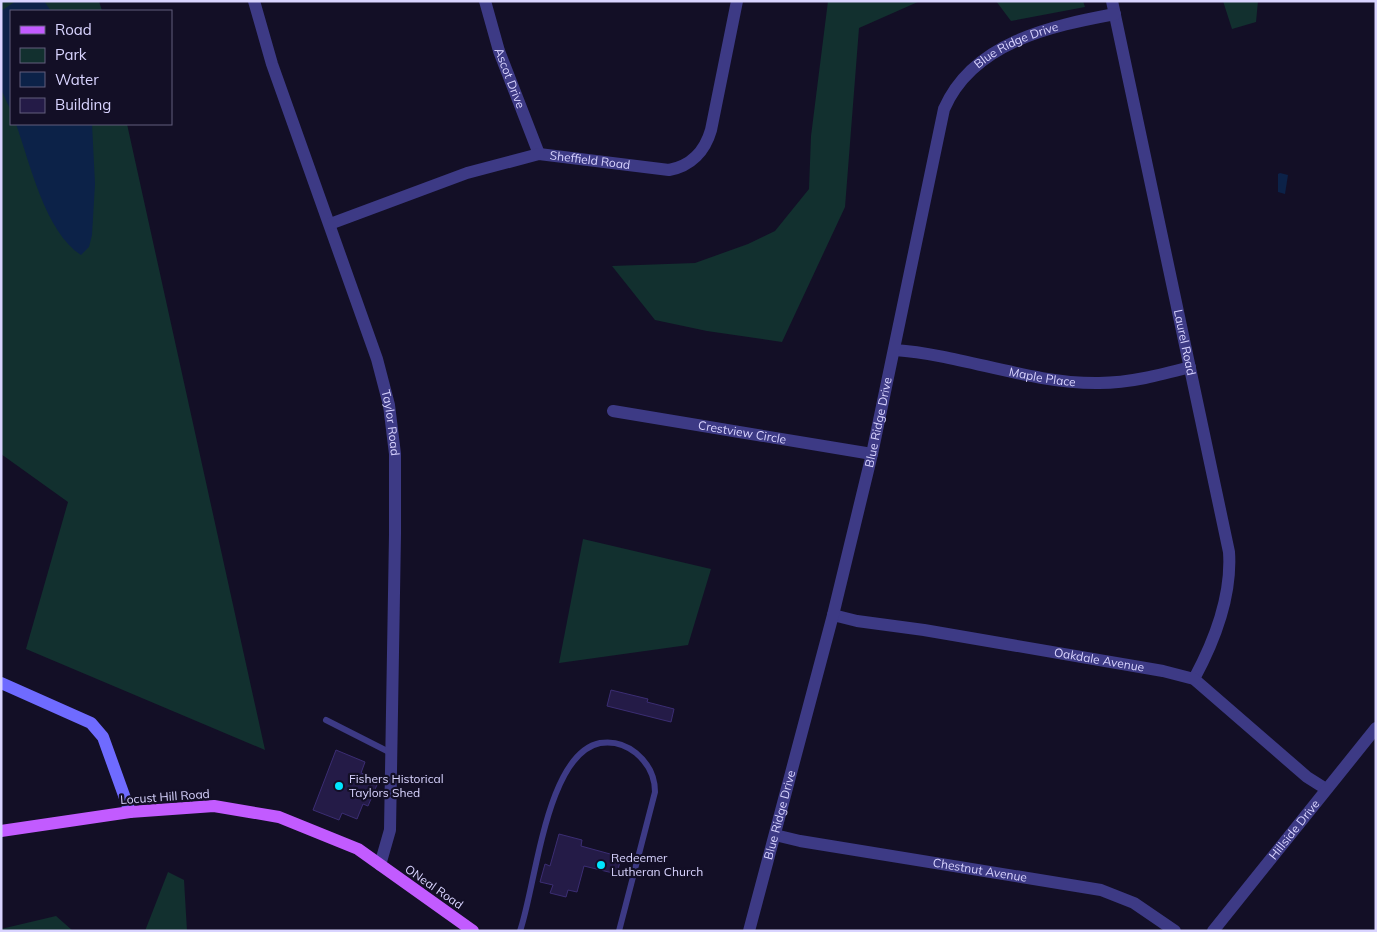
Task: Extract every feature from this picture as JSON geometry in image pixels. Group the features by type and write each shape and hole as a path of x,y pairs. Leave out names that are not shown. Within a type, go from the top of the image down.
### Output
{"main road":[{"path":"1,683 91,723 103,737 130,812"},
{"name":"Locust Hill Road","path":"1,831 130,812 214,806 279,817 347,844 380,865"},
{"name":"ONeal Road","path":"380,865 473,931"}],"street":[{"name":"Taylor Road","path":"254,1 272,64 377,360 393,431 395,534 390,830 380,865"},
{"name":"Ascot Drive","path":"484,1 499,51 539,154"},
{"name":"Sheffield Road","path":"330,224 467,173 539,154 669,170 689,163 704,148 711,130 737,1"},
{"name":"Laurel Road","path":"1112,1 1230,562 1228,584 1221,613 1204,660 1194,679"},
{"name":"Blue Ridge Drive","path":"749,931 834,615 895,350 940,123 952,93 984,60 1014,40 1042,30 1115,14"},
{"name":"Maple Place","path":"895,350 922,352 1012,371 1079,382 1114,382 1190,367"},
{"name":"Crestview Circle","path":"613,411 872,454"},
{"name":"Oakdale Avenue","path":"834,615 857,622 924,630 1163,670 1194,679 1307,777 1326,789"},
{"name":"Hillside Drive","path":"1213,931 1376,728"},
{"name":"Chestnut Avenue","path":"775,835 800,841 1101,890 1134,903 1175,931"}],"lane":[{"path":"326,720 392,752"},
{"path":"520,931 560,781 581,752 592,745 605,742 619,743 631,749 643,759 655,781 655,792 619,931"}],"green space":[{"path":"1,1 99,1 102,10 10,10 10,125 127,125 265,750 26,649 68,502 1,454"},
{"path":"828,1 920,1 859,28 845,207 782,342 707,331 655,320 612,266 695,263 748,244 775,231 809,189 811,136"},
{"path":"996,1 1083,1 1085,7 1011,21"},
{"path":"1223,1 1258,1 1256,22 1232,29"},
{"path":"583,539 711,569 688,645 559,663"},
{"path":"168,872 184,880 187,931 145,931"},
{"path":"56,916 73,931 1,931 1,929"}],"water":[{"path":"16,1 44,1 50,10 10,10 10,109 1,89 1,11"},
{"path":"16,125 92,125 95,184 92,235 89,247 81,255 68,244 48,214 33,177"},
{"path":"1278,174 1288,175 1285,194 1278,192"}],"building":[{"path":"611,690 648,699 647,702 674,709 671,722 607,706"},
{"name":"Fishers Historical Taylors Shed","path":"336,750 365,762 361,773 379,780 368,806 363,804 357,819 342,813 339,820 313,810"},
{"name":"Redeemer Lutheran Church","path":"559,834 582,840 581,846 621,857 617,874 584,866 577,892 568,890 566,897 550,893 553,885 540,882 545,864 550,866"}],"place":[{"name":"Fishers Historical Taylors Shed","path":"339,786"},
{"name":"Redeemer Lutheran Church","path":"601,865"}]}
